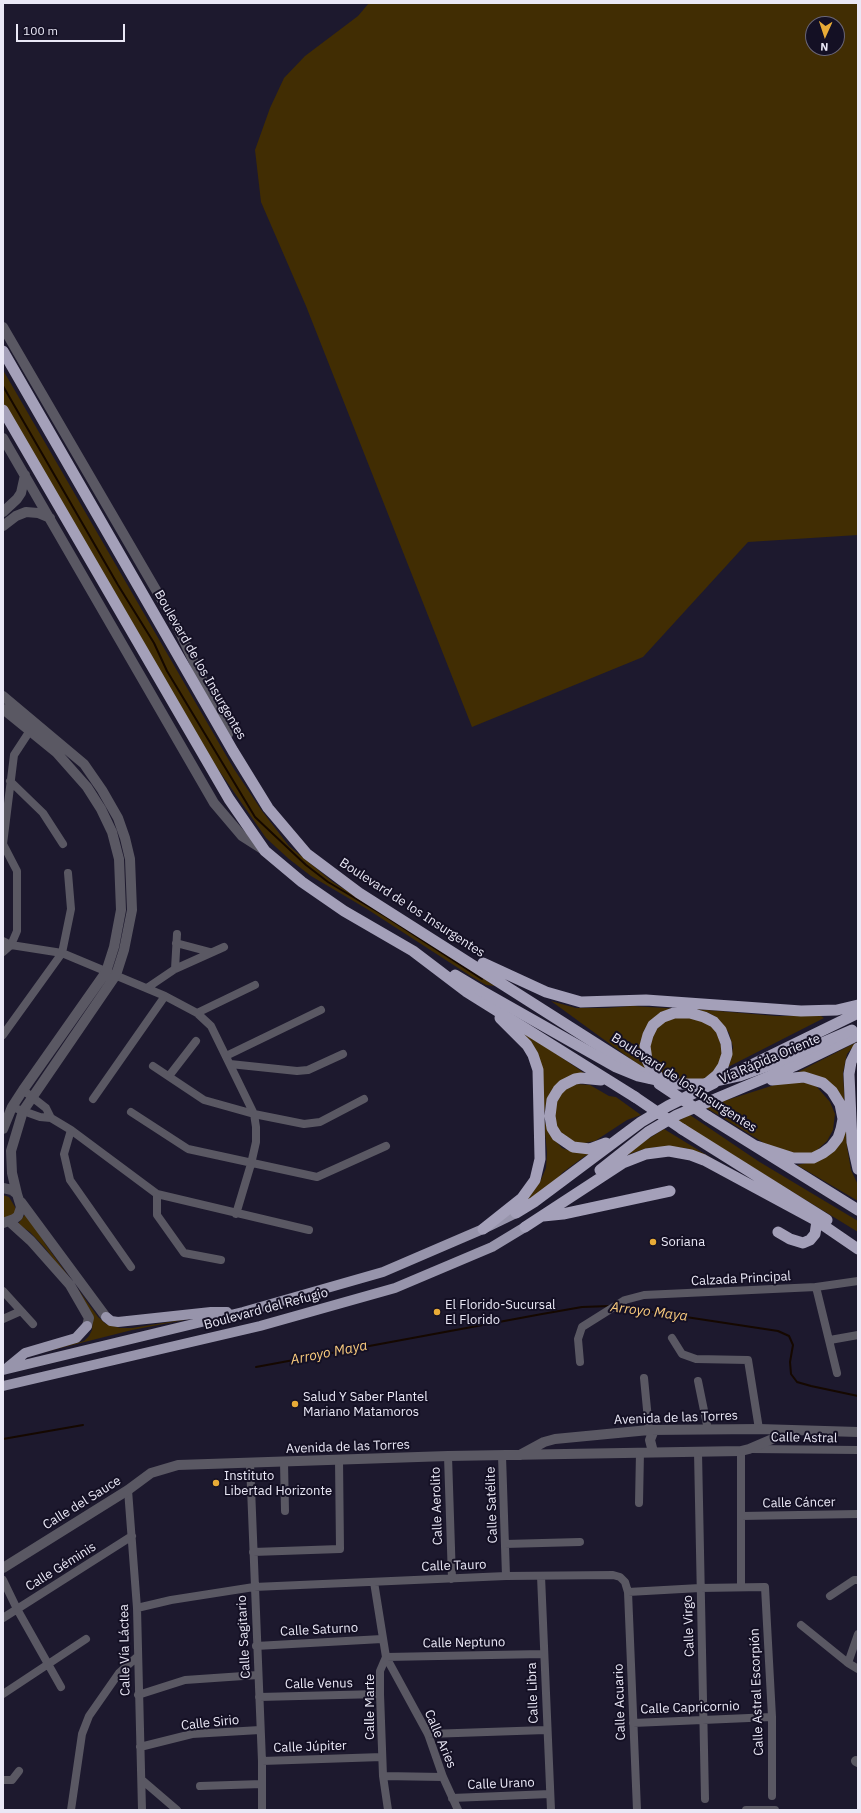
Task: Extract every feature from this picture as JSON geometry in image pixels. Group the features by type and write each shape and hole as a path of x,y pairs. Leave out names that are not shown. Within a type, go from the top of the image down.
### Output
{"highway":[{"name":"Boulevard de los Insurgentes","path":"3,350 233,751 268,808 307,854 359,892 653,1076 673,1093 707,1116 858,1210"},
{"path":"3,410 230,799 266,851 302,882 344,910 480,990 616,1067 638,1076 674,1084 703,1084 739,1076 778,1062 856,1030"},
{"path":"428,935 513,978 546,992 581,1002 646,1000 808,1012 837,1010 858,1005"},
{"path":"413,951 502,1020 527,1045 534,1059 538,1078 541,1152 537,1173 530,1188 522,1198 483,1229"},
{"path":"467,992 635,1097 682,1129 858,1241"},
{"path":"653,1076 648,1064 645,1050 646,1038 654,1025 663,1017 674,1013 690,1013 707,1018 717,1025 724,1036 727,1048 726,1057 723,1066 717,1075 690,1095"},
{"path":"516,1213 534,1202 646,1119 690,1095 858,1013"},
{"name":"Vía Rápida Oriente","path":"556,1206 648,1132 692,1107 794,1066 856,1030"},
{"path":"858,1048 851,1062 848,1074 852,1142 858,1169"},
{"path":"752,1083 793,1076 814,1079 825,1085 834,1094 840,1104 843,1116 841,1128 836,1141 826,1152 812,1158 793,1158 756,1146"},
{"path":"619,1138 590,1149 573,1147 564,1142 554,1130 551,1122 550,1109 552,1100 558,1090 575,1079 593,1078 620,1088"},
{"path":"525,1227 608,1172 632,1159 654,1152 669,1151 699,1158 817,1221 858,1249"},
{"path":"542,1216 563,1214 670,1191"},
{"path":"778,1232 790,1239 803,1243 810,1240 815,1234 817,1221"}],"main road":[{"name":"Boulevard del Refugio","path":"3,1370 243,1312 383,1272 483,1229 516,1213"},
{"name":"Boulevard del Refugio","path":"3,1386 260,1326 395,1288 492,1247 525,1227"},
{"path":"106,1317 111,1321 118,1322 211,1312 243,1312"},
{"path":"3,1370 25,1353 76,1338 87,1326"}],"street":[{"path":"3,327 177,626 231,741 233,751"},
{"path":"3,438 214,803 242,836 266,851"},
{"path":"3,512 17,499 21,492 25,475"},
{"path":"3,526 16,516 26,512 38,513 50,518"},
{"path":"3,696 36,722 84,764 118,818 130,859 132,910 124,950 111,974 23,1111 11,1151 12,1173 21,1207 18,1216 7,1223 30,1241 70,1286 88,1318 87,1326"},
{"path":"3,709 56,752 88,787 101,809 112,832 119,860 121,910 114,947 111,974 23,1090 12,1107 3,1129"},
{"path":"3,952 11,945 18,932 18,871 3,844 10,781 14,755 36,722"},
{"path":"10,781 43,813 62,844"},
{"path":"3,1035 62,953 71,909 68,873"},
{"path":"175,969 177,934"},
{"path":"3,941 11,945 62,953 165,996 197,1013 210,1026 254,1114 256,1127 256,1142 251,1164 236,1214"},
{"path":"176,943 210,952"},
{"path":"147,988 175,969 224,947"},
{"path":"197,1013 255,985"},
{"path":"93,1099 165,996"},
{"path":"226,1056 321,1010"},
{"path":"168,1076 196,1041"},
{"path":"230,1064 297,1071 308,1070 343,1054"},
{"path":"153,1066 204,1100 254,1114 304,1124 320,1122 364,1098"},
{"path":"23,1090 46,1108 51,1118"},
{"path":"12,1107 40,1117 51,1118 71,1130 157,1194 308,1230"},
{"path":"131,1112 188,1149 316,1177 386,1146"},
{"path":"71,1130 64,1154 70,1180 131,1267"},
{"path":"3,1188 12,1190 19,1198 106,1317"},
{"path":"157,1194 157,1215 184,1253 221,1260"},
{"name":"Calzada Principal","path":"580,1362 578,1339 582,1327 625,1300 644,1295 816,1287 858,1281"},
{"path":"816,1287 838,1373"},
{"path":"4,1293 33,1324"},
{"path":"3,1319 21,1311"},
{"path":"830,1340 858,1335"},
{"path":"672,1338 682,1354 696,1359 748,1360 759,1430"},
{"path":"644,1378 651,1430 650,1440 654,1452"},
{"path":"698,1381 708,1430"},
{"name":"Avenida de las Torres","path":"518,1456 544,1442 555,1438 651,1430 858,1432"},
{"name":"Avenida de las Torres","path":"178,1465 448,1456 518,1456 745,1450 791,1431"},
{"path":"628,1592 741,1587 741,1516 745,1450"},
{"name":"Calle Astral","path":"745,1450 858,1450"},
{"path":"639,1503 640,1452"},
{"name":"Calle Virgo","path":"698,1452 705,1799"},
{"name":"Calle Aerolito","path":"448,1456 452,1579"},
{"name":"Calle Satélite","path":"502,1456 506,1576"},
{"path":"253,1552 340,1549 339,1460"},
{"path":"284,1462 285,1511"},
{"name":"Calle Sagitario","path":"250,1463 256,1646 260,1697 262,1810"},
{"name":"Calle del Sauce","path":"3,1568 128,1490 151,1473 178,1465"},
{"name":"Calle Vía Láctea","path":"128,1490 136,1608 142,1810"},
{"name":"Calle Cáncer","path":"741,1516 858,1514"},
{"name":"Calle Géminis","path":"3,1618 132,1536"},
{"path":"505,1544 580,1542"},
{"name":"Calle Tauro","path":"136,1608 171,1600 254,1587 506,1576 613,1575 620,1577 625,1582 628,1592"},
{"name":"Calle Libra","path":"541,1576 546,1730 551,1810"},
{"path":"3,1580 17,1609 61,1687"},
{"path":"830,1596 854,1580 858,1580"},
{"name":"Calle Marte","path":"374,1582 386,1657 380,1671 380,1694 383,1776 388,1810"},
{"name":"Calle Astral Escorpión","path":"741,1587 765,1587 772,1717 772,1796"},
{"name":"Calle Acuario","path":"628,1592 637,1810"},
{"path":"801,1625 848,1663 858,1669"},
{"path":"848,1663 858,1634"},
{"name":"Calle Saturno","path":"256,1646 382,1638"},
{"path":"3,1694 86,1640"},
{"name":"Calle Neptuno","path":"386,1657 543,1654"},
{"path":"70,1810 82,1734 89,1716 119,1673 137,1657"},
{"name":"Calle Aries","path":"386,1657 428,1734 443,1777 458,1810"},
{"path":"138,1695 185,1680 258,1675"},
{"name":"Calle Venus","path":"260,1697 380,1694"},
{"name":"Calle Capricornio","path":"633,1722 772,1717"},
{"name":"Calle Sirio","path":"140,1747 192,1734 260,1730"},
{"path":"428,1734 546,1730"},
{"name":"Calle Júpiter","path":"262,1761 382,1757"},
{"path":"3,1780 12,1780 19,1771"},
{"path":"383,1776 443,1777"},
{"path":"142,1780 177,1810"},
{"path":"200,1786 262,1784"},
{"name":"Calle Urano","path":"452,1798 550,1794"},
{"path":"746,1810 775,1810"}],"shaded area":[{"path":"369,3 858,3 858,535 748,542 643,657 472,727 306,306 261,202 255,150 270,108 284,78 305,56 358,16"},
{"path":"3,370 234,769 262,811 289,846 333,882 495,986 486,985 469,975 367,909 311,876 289,859 266,838 206,752 3,403"},
{"path":"551,1001 576,1008 633,1006 681,1009 644,1030 640,1051 647,1071"},
{"path":"695,1009 776,1016 821,1016 824,1018 728,1067 731,1060 733,1047 729,1033 716,1017 709,1013"},
{"path":"689,1016 705,1020 717,1031 723,1052 716,1070 704,1079 666,1079 652,1064 649,1039 662,1022 676,1017"},
{"path":"516,1026 587,1075 547,1100 544,1113 543,1081"},
{"path":"857,1042 847,1054 843,1073 847,1147 851,1170 858,1185 858,1201 797,1165 817,1161 841,1134 836,1093 796,1073"},
{"path":"787,1081 809,1083 817,1087 830,1102 835,1114 833,1130 827,1141 815,1152 807,1156 772,1148 705,1107"},
{"path":"576,1084 590,1085 609,1096 616,1097 641,1115 627,1120 595,1141 580,1144 570,1141 555,1127 554,1106 562,1091"},
{"path":"690,1115 758,1161 858,1221 858,1232 677,1121"},
{"path":"544,1120 550,1135 562,1148 570,1151 598,1150 585,1156 562,1173 555,1183 524,1204 540,1182 546,1168 547,1153"},
{"path":"664,1129 745,1178 686,1148 657,1147 644,1149 616,1159"},
{"path":"3,1195 9,1197 15,1207 15,1212 12,1217 3,1219"},
{"path":"26,1213 46,1245 98,1317 106,1324 120,1328 132,1328 200,1317 132,1330 25,1357 84,1341 92,1330 93,1319 75,1288 45,1248 30,1232 18,1224"}],"waterway":[{"path":"3,386 118,585 154,643 167,671 255,817 306,865 328,882 385,916 482,979"},
{"name":"Arroyo Maya","path":"256,1367 582,1307 610,1306"},
{"name":"Arroyo Maya","path":"620,1307 778,1331 789,1336 793,1345 790,1362 791,1374 797,1382 858,1396"},
{"name":"Arroyo Maya","path":"3,1439 83,1425"}],"place":[{"name":"Soriana","path":"653,1242"},
{"name":"El Florido-Sucursal El Florido","path":"437,1312"},
{"name":"Salud Y Saber Plantel Mariano Matamoros","path":"295,1404"},
{"name":"Instituto Libertad Horizonte","path":"216,1483"}]}
